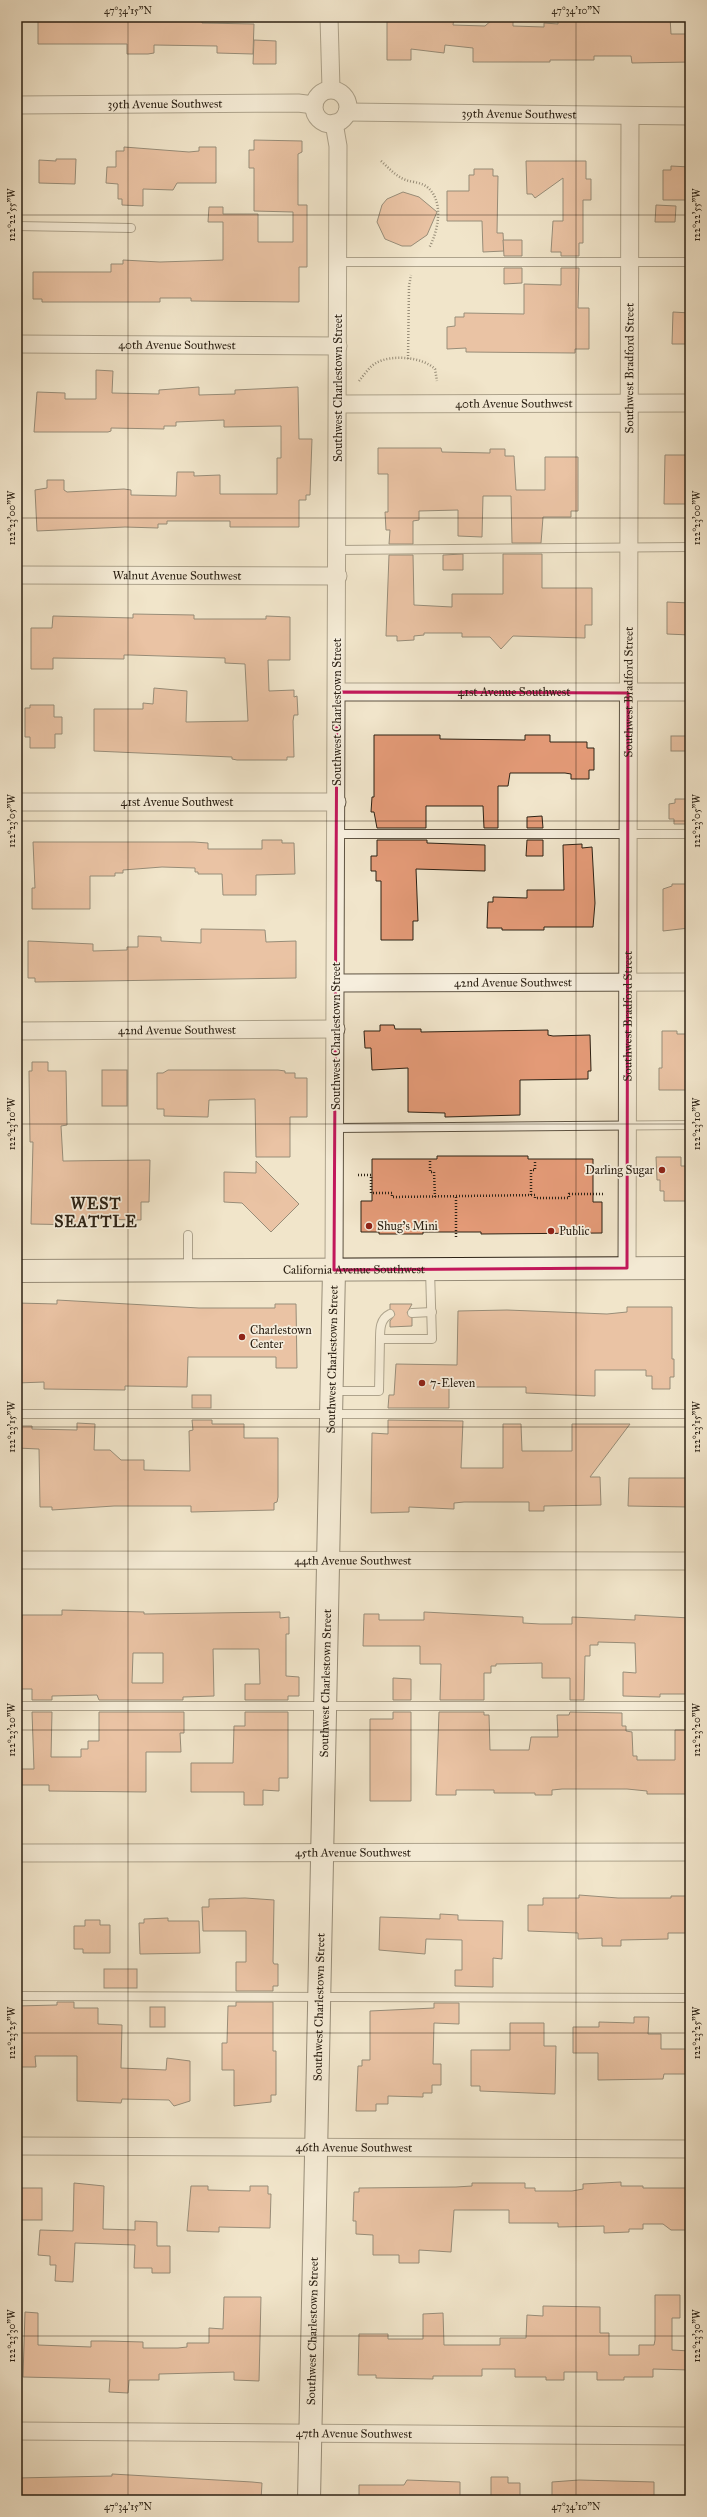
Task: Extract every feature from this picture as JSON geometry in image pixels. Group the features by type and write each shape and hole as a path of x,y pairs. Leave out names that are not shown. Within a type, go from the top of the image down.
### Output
{"street":[{"path":"329,17 331,90"},
{"path":"331,90 344,96 348,106 347,112 341,121 334,123 320,120 314,110 314,104 319,94 331,90"},
{"name":"39th Avenue Southwest","path":"17,104 298,102 314,104"},
{"name":"39th Avenue Southwest","path":"347,112 690,116"},
{"name":"Southwest Bradford Street","path":"627,1268 630,116"},
{"name":"Southwest Charlestown Street","path":"308,2500 336,1128 338,146 334,123"},
{"name":"40th Avenue Southwest","path":"17,344 338,346"},
{"name":"40th Avenue Southwest","path":"338,404 690,403"},
{"name":"Walnut Avenue Southwest","path":"17,575 338,576"},
{"name":"41st Avenue Southwest","path":"337,692 690,692"},
{"name":"41st Avenue Southwest","path":"17,802 337,802"},
{"name":"42nd Avenue Southwest","path":"336,983 690,982"},
{"name":"42nd Avenue Southwest","path":"17,1031 336,1029"},
{"name":"California Avenue Southwest","path":"17,1271 690,1268"},
{"name":"44th Avenue Southwest","path":"17,1560 690,1561"},
{"name":"45th Avenue Southwest","path":"17,1853 322,1854 690,1852"},
{"name":"46th Avenue Southwest","path":"17,2146 690,2149"},
{"name":"47th Avenue Southwest","path":"17,2431 690,2436"}],"lane":[{"path":"17,226 131,228"},
{"path":"338,262 690,262"},
{"path":"338,550 690,547"},
{"path":"337,834 690,834"},
{"path":"336,1128 690,1125"},
{"path":"188,1235 188,1271"},
{"path":"380,1339 432,1339 430,1270"},
{"path":"412,1313 432,1312"},
{"path":"331,1391 379,1391 381,1324 385,1317 390,1314"},
{"path":"17,1414 690,1414"},
{"path":"17,1706 690,1706"},
{"path":"17,1996 690,1998"}],"path":[{"path":"359,381 375,363 387,359 426,362 435,370 437,382"},
{"path":"430,1161 430,1172 434,1172 435,1197"},
{"path":"531,1195 531,1170 535,1170 535,1161"},
{"path":"358,1175 370,1175 370,1193 392,1193 392,1197 535,1195 535,1198 569,1198 569,1194 605,1194"},
{"path":"456,1197 456,1239"}],"highlighted area":[{"path":"337,692 628,693 627,1268 334,1270"}],"building":[{"path":"38,17 202,17 202,23 254,24 253,54 217,53 217,46 154,45 154,53 127,54 127,44 38,44"},
{"path":"387,17 454,17 453,25 485,26 493,19 513,19 513,26 544,27 544,23 558,24 558,17 670,17 671,34 690,34 690,62 632,63 631,56 594,56 594,60 550,60 550,62 473,62 473,48 445,45 444,53 411,49 411,60 387,60"},
{"path":"254,40 276,41 276,64 253,64"},
{"path":"254,140 302,141 302,152 298,154 298,205 307,205 307,267 299,267 299,302 191,301 191,298 160,298 160,302 42,302 42,299 33,299 33,272 111,272 111,264 123,264 123,260 160,262 223,260 223,222 208,222 209,207 223,207 223,214 258,214 258,242 293,242 293,212 254,211 254,168 249,168 249,150 254,150"},
{"path":"124,147 189,152 199,151 199,147 216,147 216,183 177,183 173,190 143,189 143,206 122,205 122,199 118,199 118,184 106,183 107,167 116,167 116,151 124,151"},
{"path":"56,159 76,159 75,184 39,183 39,160 56,161"},
{"path":"526,161 586,161 586,179 591,179 591,200 583,200 583,243 579,243 579,256 561,256 561,252 551,252 553,221 563,221 563,178 535,198 532,194 527,194"},
{"path":"671,166 690,167 690,200 663,200 663,170 671,170"},
{"path":"474,169 493,169 493,176 498,176 497,233 503,233 504,251 483,252 482,221 447,221 447,191 469,191 469,175 474,175"},
{"path":"403,192 419,197 437,212 427,235 411,246 402,246 385,239 377,222 382,205 387,199"},
{"path":"656,205 676,206 675,222 655,222"},
{"path":"503,240 522,240 522,256 504,256"},
{"path":"504,268 522,268 522,283 504,284"},
{"path":"561,268 579,268 578,308 589,308 589,349 575,349 575,353 466,352 466,348 447,349 447,327 455,326 455,317 464,317 464,313 524,314 524,284 561,285"},
{"path":"673,312 690,313 690,344 672,344"},
{"path":"96,370 113,371 112,393 159,394 159,390 199,387 199,395 235,394 235,390 298,387 299,439 312,439 310,495 306,495 306,500 299,500 299,527 230,527 230,521 167,521 167,524 158,524 158,528 125,527 37,531 35,490 47,488 47,480 64,480 64,490 67,492 124,489 131,490 131,495 176,496 177,472 194,472 194,476 220,475 220,494 277,494 277,458 281,458 281,426 224,427 224,420 176,422 176,426 164,426 164,429 111,428 111,431 108,432 34,432 37,392 65,393 65,399 96,399"},
{"path":"378,448 441,448 442,452 490,453 490,449 505,449 505,456 514,456 516,490 545,490 545,457 578,457 578,511 571,511 571,517 543,517 541,543 512,543 511,496 483,496 482,537 458,536 458,510 419,511 419,520 413,521 413,544 389,544 390,530 386,530 385,512 388,512 388,474 378,474"},
{"path":"665,455 690,455 690,504 664,504"},
{"path":"463,554 463,570 443,570 443,555"},
{"path":"503,554 542,554 542,588 592,588 592,625 585,625 585,638 513,636 501,649 490,637 462,637 462,633 424,633 424,635 414,636 414,640 397,641 397,636 386,636 389,555 413,555 414,605 452,607 452,594 503,594"},
{"path":"667,602 690,603 690,635 667,634"},
{"path":"133,614 194,615 194,619 266,619 266,616 290,617 290,660 268,660 269,691 294,690 294,697 297,696 298,715 294,715 293,721 294,757 287,757 287,760 237,760 232,759 232,757 94,751 94,709 143,709 143,703 153,704 154,688 187,691 186,722 248,721 245,664 225,663 225,658 124,655 124,659 53,658 53,669 31,669 31,628 52,628 53,616 133,618"},
{"path":"30,705 54,705 54,717 62,717 62,734 55,734 55,748 30,748 30,737 25,737 25,708 30,708"},
{"path":"374,735 440,735 440,739 525,740 525,735 550,735 550,742 587,742 587,748 594,748 594,770 589,770 589,779 571,779 571,774 565,773 510,773 508,786 498,786 498,828 484,828 483,806 426,806 426,828 377,828 374,812 371,812 372,797 374,797"},
{"path":"671,736 690,736 690,751 671,751"},
{"path":"675,799 690,799 690,824 674,824 674,819 669,819 669,804 675,803"},
{"path":"542,816 543,828 527,828 527,817"},
{"path":"262,840 282,840 282,843 294,843 295,874 256,875 256,895 223,895 222,874 198,874 198,872 195,872 195,868 162,867 123,870 123,873 115,873 115,876 90,876 90,909 32,909 32,888 35,888 33,842 194,842 208,843 208,849 262,849"},
{"path":"377,840 427,840 427,843 485,845 485,871 416,869 418,921 413,921 413,940 381,940 381,881 376,881 376,871 371,871 371,856 377,856"},
{"path":"527,840 543,840 543,856 526,856"},
{"path":"582,844 582,848 592,847 595,903 593,927 544,927 544,930 502,930 502,928 487,928 488,902 493,902 493,897 527,898 527,890 564,890 563,845"},
{"path":"672,884 687,884 687,889 690,889 689,928 663,931 663,889 672,886"},
{"path":"201,929 265,930 266,942 296,941 296,978 35,982 35,978 28,978 28,941 93,944 93,951 127,950 127,947 138,947 138,936 161,937 161,941 201,943"},
{"path":"380,1025 394,1025 395,1029 421,1029 421,1032 548,1030 548,1035 553,1036 590,1035 591,1071 588,1071 588,1079 520,1080 520,1115 445,1117 445,1113 408,1112 408,1068 372,1070 371,1048 365,1048 364,1031 380,1031"},
{"path":"662,1031 677,1031 677,1034 690,1034 690,1090 659,1090 659,1068 662,1068"},
{"path":"32,1062 48,1062 48,1071 66,1071 67,1125 61,1126 63,1161 150,1160 149,1202 141,1202 141,1220 86,1219 86,1225 31,1224 33,1142 30,1142 29,1071 32,1071"},
{"path":"102,1070 127,1070 127,1106 102,1106"},
{"path":"168,1070 278,1070 285,1071 285,1073 295,1073 295,1078 307,1078 307,1117 290,1117 290,1157 256,1157 255,1099 209,1100 208,1117 164,1116 164,1109 157,1109 157,1073 163,1073"},
{"path":"437,1156 528,1156 528,1159 593,1159 593,1202 602,1202 602,1233 481,1234 481,1232 423,1232 423,1234 379,1234 379,1232 361,1232 361,1201 372,1201 372,1159 437,1159"},
{"path":"656,1157 681,1157 681,1166 688,1166 688,1201 664,1201 664,1191 660,1191 660,1180 657,1180"},
{"path":"256,1161 299,1204 271,1232 242,1203 224,1202 224,1172 256,1173"},
{"path":"57,1300 199,1308 275,1308 275,1304 296,1304 297,1368 276,1368 276,1357 188,1357 187,1387 125,1386 125,1390 44,1389 44,1382 17,1383 17,1303 57,1304"},
{"path":"390,1304 412,1304 407,1313 412,1318 412,1326 390,1327 390,1321 395,1314 390,1309"},
{"path":"627,1307 672,1307 672,1359 674,1359 674,1377 670,1377 670,1389 652,1389 652,1376 646,1376 646,1370 595,1370 595,1396 526,1393 526,1387 449,1387 449,1408 388,1408 389,1395 394,1395 396,1364 457,1365 458,1311 507,1310 607,1314 627,1312"},
{"path":"192,1395 211,1395 211,1408 192,1408"},
{"path":"192,1420 212,1420 212,1424 244,1424 244,1438 278,1438 278,1497 277,1502 274,1503 274,1510 191,1512 191,1506 114,1506 52,1510 52,1507 40,1507 39,1449 17,1448 17,1426 32,1426 32,1429 77,1430 77,1423 95,1424 94,1450 110,1450 121,1460 144,1460 144,1470 190,1471 189,1431 193,1430"},
{"path":"388,1420 463,1421 461,1468 503,1468 503,1424 521,1424 522,1451 572,1451 572,1424 630,1424 590,1477 600,1477 601,1505 544,1506 544,1511 529,1511 529,1502 464,1502 454,1503 454,1509 409,1507 409,1512 371,1513 372,1433 388,1434"},
{"path":"629,1478 690,1478 690,1507 628,1506"},
{"path":"62,1610 144,1612 144,1614 280,1612 280,1618 289,1617 289,1634 286,1634 286,1676 299,1677 299,1696 288,1696 288,1700 245,1700 245,1684 260,1684 259,1649 213,1649 214,1696 183,1697 183,1700 99,1700 97,1695 52,1696 52,1700 32,1700 32,1689 17,1689 17,1619 22,1619 22,1615 62,1615","holes":["133,1653 163,1653 163,1683 132,1683"]},
{"path":"424,1612 523,1617 523,1623 540,1624 572,1624 572,1617 635,1620 635,1615 690,1618 690,1694 660,1694 660,1697 623,1696 623,1672 636,1673 635,1643 598,1642 598,1645 590,1645 590,1656 585,1656 584,1700 570,1700 570,1678 542,1678 542,1663 496,1664 496,1666 491,1666 491,1673 484,1673 484,1700 440,1700 441,1664 420,1664 420,1646 363,1646 364,1614 379,1614 379,1620 424,1620"},
{"path":"393,1678 411,1679 411,1700 393,1700"},
{"path":"32,1712 52,1712 51,1757 81,1757 81,1749 88,1749 88,1741 99,1741 99,1712 184,1712 184,1733 180,1733 181,1752 146,1752 146,1792 49,1791 49,1785 17,1785 17,1769 34,1769"},
{"path":"245,1712 288,1712 288,1778 279,1778 279,1791 263,1790 263,1805 244,1805 244,1792 191,1792 191,1763 233,1763 234,1726 245,1726"},
{"path":"393,1712 411,1712 411,1801 370,1801 370,1719 393,1719"},
{"path":"439,1712 484,1712 484,1715 489,1715 490,1750 529,1750 531,1737 558,1737 557,1715 569,1715 570,1712 622,1713 622,1726 626,1726 626,1731 632,1732 633,1756 637,1756 637,1760 675,1760 675,1730 690,1730 690,1794 647,1794 647,1791 627,1789 562,1789 552,1790 552,1795 535,1795 535,1793 494,1793 494,1790 456,1790 456,1795 436,1795"},
{"path":"579,1895 618,1898 671,1898 671,1896 690,1896 690,1933 668,1933 668,1939 621,1940 621,1946 602,1946 602,1938 578,1939 578,1933 528,1931 528,1905 543,1905 543,1898 579,1898"},
{"path":"245,1898 274,1900 273,1962 274,1964 278,1964 278,1986 273,1986 273,1991 236,1991 236,1962 246,1962 246,1931 203,1931 202,1907 209,1907 209,1899"},
{"path":"440,1914 458,1915 458,1920 503,1921 502,1959 493,1958 493,1987 455,1986 455,1970 462,1970 462,1940 426,1939 425,1954 379,1950 380,1917 440,1919"},
{"path":"168,1918 168,1921 199,1921 200,1953 140,1954 139,1923 144,1923 144,1919"},
{"path":"85,1920 100,1920 100,1925 110,1925 110,1953 83,1953 83,1949 74,1949 74,1926 85,1926"},
{"path":"104,1969 137,1969 137,1988 104,1988"},
{"path":"57,2002 74,2002 74,2008 98,2008 98,2024 122,2025 121,2068 166,2070 167,2058 190,2061 190,2101 174,2106 169,2100 122,2099 121,2103 77,2101 77,2056 35,2056 36,2067 17,2067 17,2006 57,2005"},
{"path":"236,2002 273,2002 273,2051 276,2051 276,2095 271,2095 271,2102 234,2106 234,2070 222,2070 222,2043 227,2043 228,2006 236,2006"},
{"path":"434,2003 459,2003 459,2024 434,2023 433,2064 441,2064 441,2085 432,2085 432,2093 423,2093 423,2097 388,2096 388,2104 376,2104 376,2111 356,2111 358,2066 362,2066 362,2060 370,2060 370,2011 434,2008"},
{"path":"150,2007 165,2007 165,2027 150,2027"},
{"path":"634,2017 649,2017 648,2034 661,2034 661,2049 690,2049 690,2074 664,2074 663,2079 598,2080 598,2053 573,2053 573,2027 599,2027 599,2022 634,2023"},
{"path":"510,2023 544,2023 544,2046 556,2046 555,2094 480,2091 480,2086 471,2086 471,2050 510,2050"},
{"path":"621,2182 621,2186 643,2186 643,2188 690,2188 690,2230 671,2230 663,2224 643,2224 643,2229 629,2229 629,2232 604,2233 604,2226 558,2227 558,2223 509,2223 509,2210 454,2210 451,2252 419,2250 419,2263 399,2263 399,2255 373,2255 373,2235 356,2234 356,2221 353,2221 354,2192 359,2192 359,2188 456,2187 472,2186 472,2183 525,2183 525,2188 535,2188 535,2191 572,2191 583,2189 583,2184"},
{"path":"74,2183 104,2186 103,2229 135,2230 135,2221 157,2222 157,2246 170,2246 170,2273 152,2273 152,2268 134,2268 135,2245 75,2243 73,2282 55,2281 56,2265 50,2265 50,2256 38,2255 40,2230 73,2231"},
{"path":"191,2186 208,2186 208,2190 250,2191 250,2186 268,2186 268,2194 271,2194 270,2228 219,2227 219,2232 187,2231"},
{"path":"17,2188 42,2188 42,2220 17,2220"},
{"path":"655,2295 680,2295 680,2318 672,2318 672,2350 690,2351 690,2370 653,2369 653,2377 624,2377 624,2380 597,2380 597,2372 564,2372 564,2380 546,2380 546,2377 515,2377 515,2369 482,2369 482,2376 433,2376 433,2379 376,2378 376,2375 358,2375 359,2334 388,2334 388,2339 423,2339 423,2314 443,2313 444,2345 500,2345 500,2338 526,2338 527,2315 543,2316 543,2306 600,2307 600,2333 609,2333 609,2355 639,2355 639,2345 654,2345"},
{"path":"224,2297 261,2297 259,2381 234,2380 234,2372 159,2374 159,2380 129,2380 128,2393 109,2392 110,2379 23,2377 25,2312 38,2313 38,2345 91,2347 91,2341 106,2341 143,2342 143,2348 178,2348 187,2347 187,2343 209,2343 209,2328 223,2329"},
{"path":"112,2474 262,2483 261,2500 17,2500 17,2478 112,2476"},
{"path":"491,2477 508,2477 508,2483 520,2483 520,2500 491,2500"},
{"path":"407,2480 460,2482 460,2500 359,2500 359,2485 404,2485"},
{"path":"579,2480 654,2482 654,2500 552,2500 552,2482"}],"place":[{"name":"Darling Sugar","path":"662,1170"},
{"name":"Shug’s Mini","path":"369,1226"},
{"name":"Public","path":"551,1231"},
{"name":"Charlestown Center","path":"242,1337"},
{"name":"7-Eleven","path":"422,1383"}],"district":[{"name":"WEST SEATTLE","path":"96,1212"}]}
